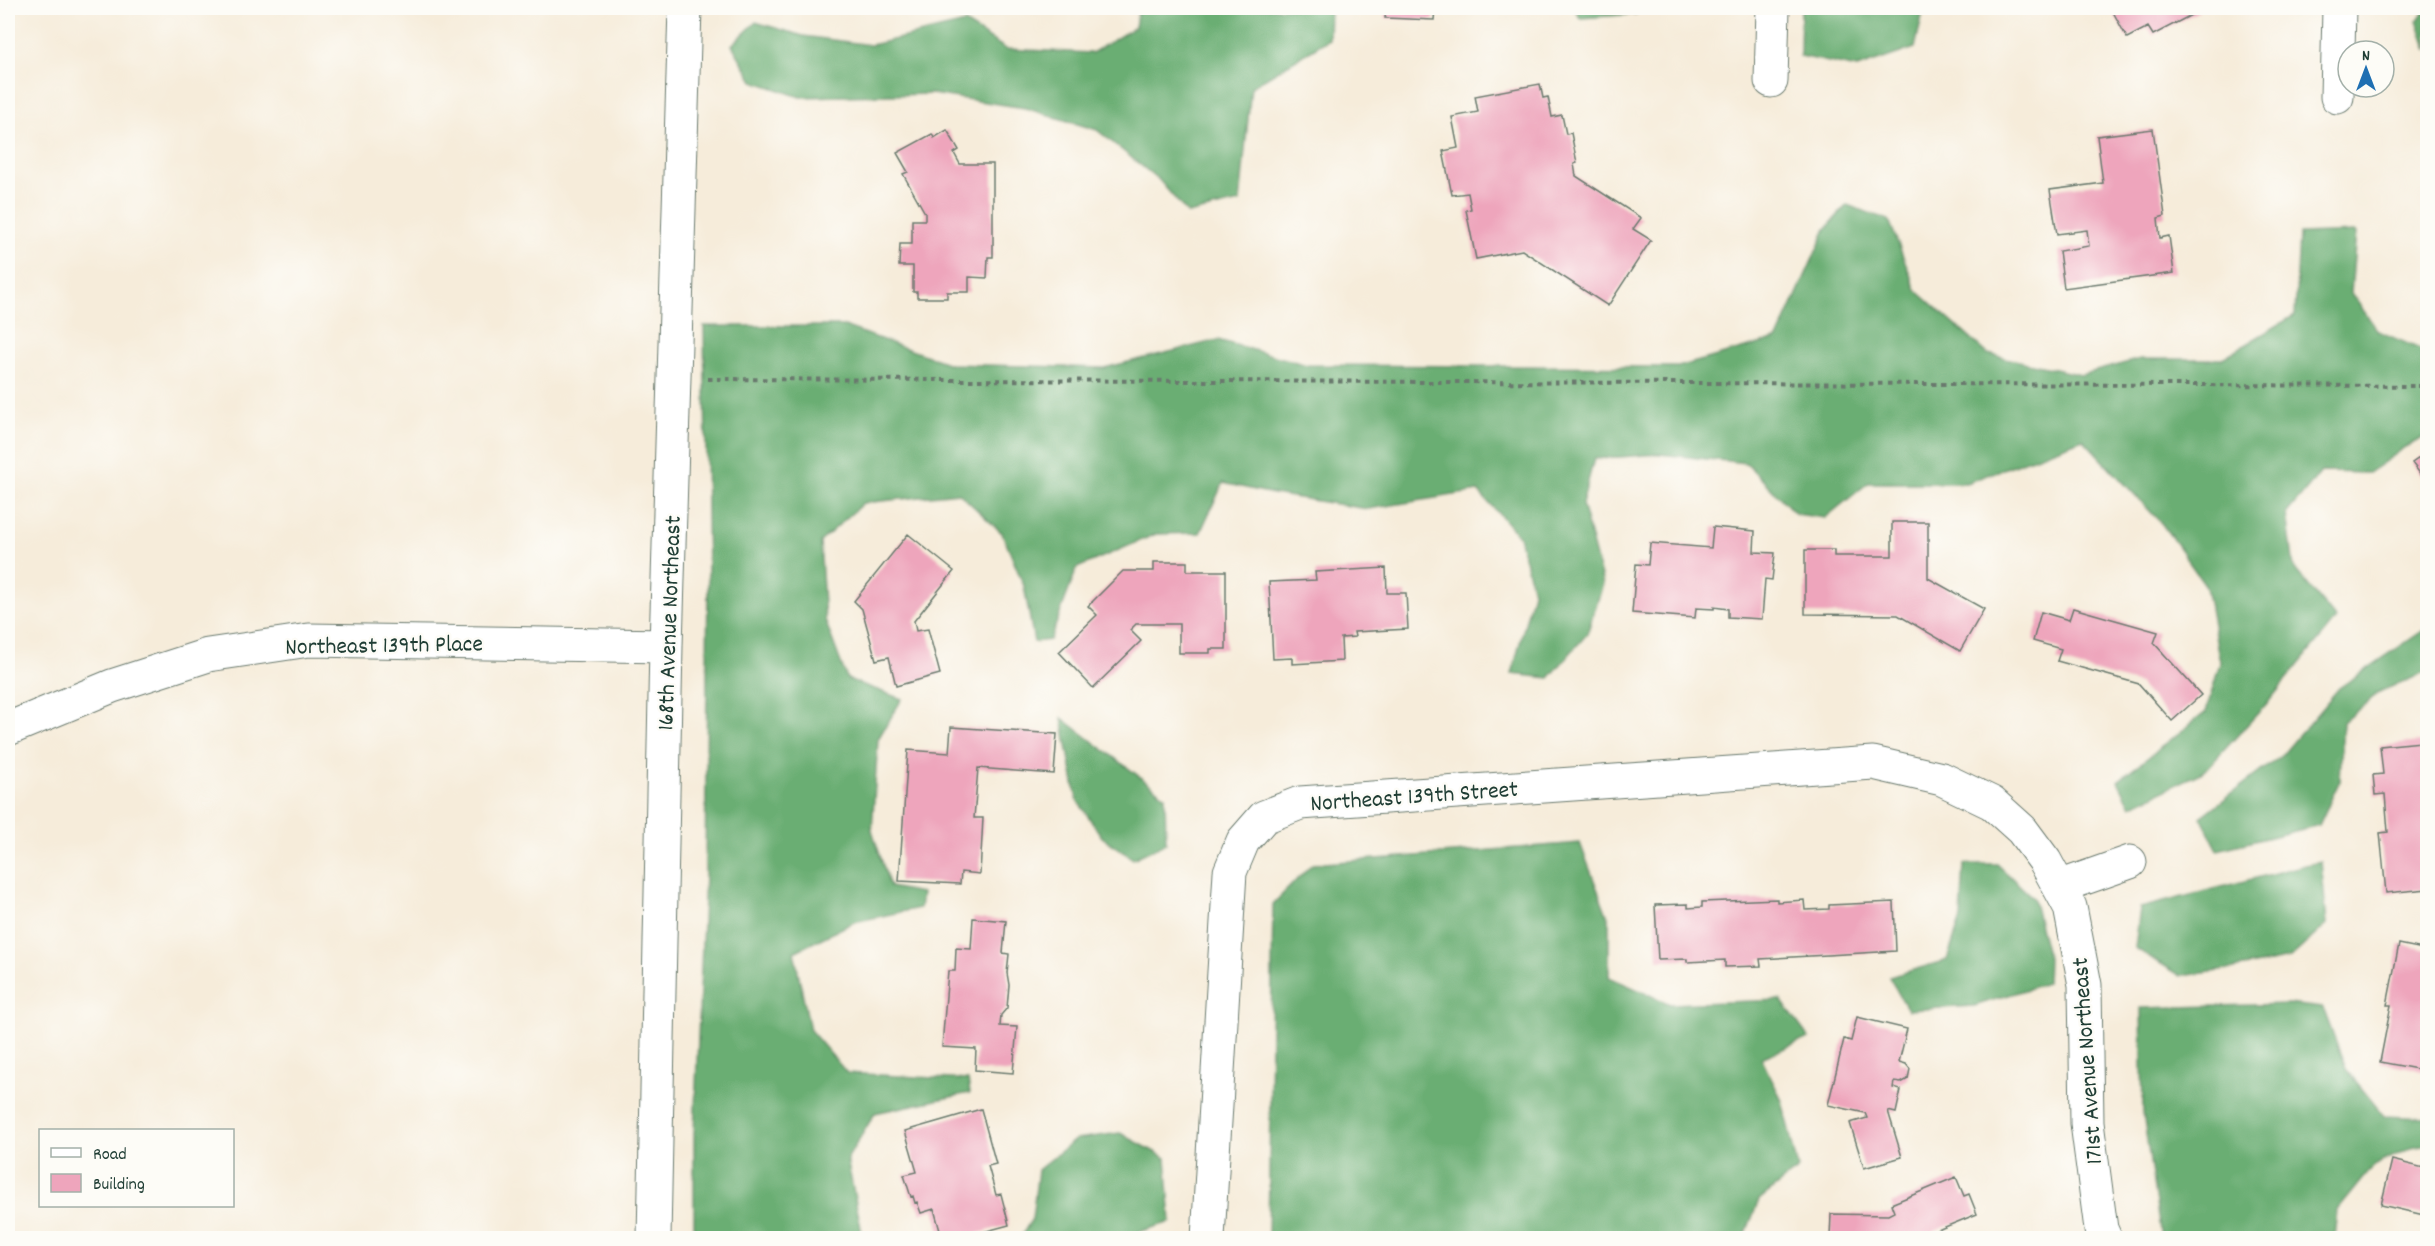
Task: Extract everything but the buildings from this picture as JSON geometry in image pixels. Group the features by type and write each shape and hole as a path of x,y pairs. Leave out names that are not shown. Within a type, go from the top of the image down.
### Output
{"street":[{"name":"168th Avenue Northeast","path":"654,1239 666,646 685,8"},
{"path":"1771,81 1773,8"},
{"path":"2338,39 2339,8"},
{"name":"Northeast 139th Place","path":"8,729 112,686 208,655 309,640 666,646"},
{"name":"Northeast 139th Street","path":"1208,1239 1230,872 1243,842 1264,817 1300,803 1873,763 1942,779 1992,803"},
{"name":"171st Avenue Northeast","path":"1992,803 2022,830 2045,861 2072,910 2085,985 2087,1123 2101,1229 2105,1239"},
{"path":"2059,887 2130,862"}],"path":[{"path":"674,379 2427,386"}],"green space":[{"path":"1138,8 1330,8 1329,39 1251,87 1240,202 1188,214 1159,180 1097,130 1025,108 932,94 800,97 753,81 732,45 756,22 803,36 871,45 965,23 1006,49 1092,53 1135,27"},
{"path":"1574,8 1640,8 1636,14 1580,18"},
{"path":"1801,8 1924,8 1915,48 1857,68 1800,56"},
{"path":"2428,8 2427,50 2417,21"},
{"path":"1847,205 1889,220 1916,290 1988,354 2081,375 2140,359 2221,359 2295,315 2299,234 2356,232 2351,293 2378,331 2427,352 2427,436 2368,473 2321,472 2287,513 2294,568 2336,619 2270,700 2205,771 2131,806 2118,781 2206,712 2220,663 2206,586 2162,524 2083,439 1966,483 1868,483 1825,518 1796,514 1746,463 1659,454 1594,459 1582,504 1603,584 1587,634 1549,678 1512,674 1533,592 1519,536 1478,491 1368,509 1273,494 1223,483 1200,533 1156,534 1077,568 1050,640 1034,642 1024,586 1002,533 959,493 863,503 820,542 825,620 847,679 902,699 878,739 872,830 890,887 922,893 920,908 854,922 794,952 810,1030 847,1073 968,1080 970,1093 875,1113 847,1159 863,1238 694,1238 694,1132 705,874 708,575 704,326 844,326 950,364 1104,368 1218,340 1307,365 1678,367 1777,339 1826,229"},
{"path":"2427,628 2427,672 2381,691 2343,722 2340,780 2319,825 2218,850 2201,817 2282,755 2339,688"},
{"path":"1062,718 1165,796 1166,843 1133,859 1102,837 1077,800"},
{"path":"1580,843 1609,920 1609,977 1670,1004 1781,1000 1809,1038 1761,1058 1782,1100 1798,1169 1759,1200 1744,1238 1268,1238 1273,904 1312,864"},
{"path":"2321,861 2327,924 2290,958 2181,976 2135,948 2140,908"},
{"path":"1964,864 1997,864 2033,898 2048,958 2047,983 1974,1006 1908,1010 1889,977 1947,960 1961,918"},
{"path":"2288,1004 2323,1008 2346,1069 2384,1116 2427,1118 2427,1145 2410,1148 2372,1167 2337,1210 2334,1238 2161,1238 2143,1113 2141,1008"},
{"path":"1120,1133 1166,1158 1171,1222 1119,1238 1020,1238 1032,1219 1038,1170 1076,1139"}]}
